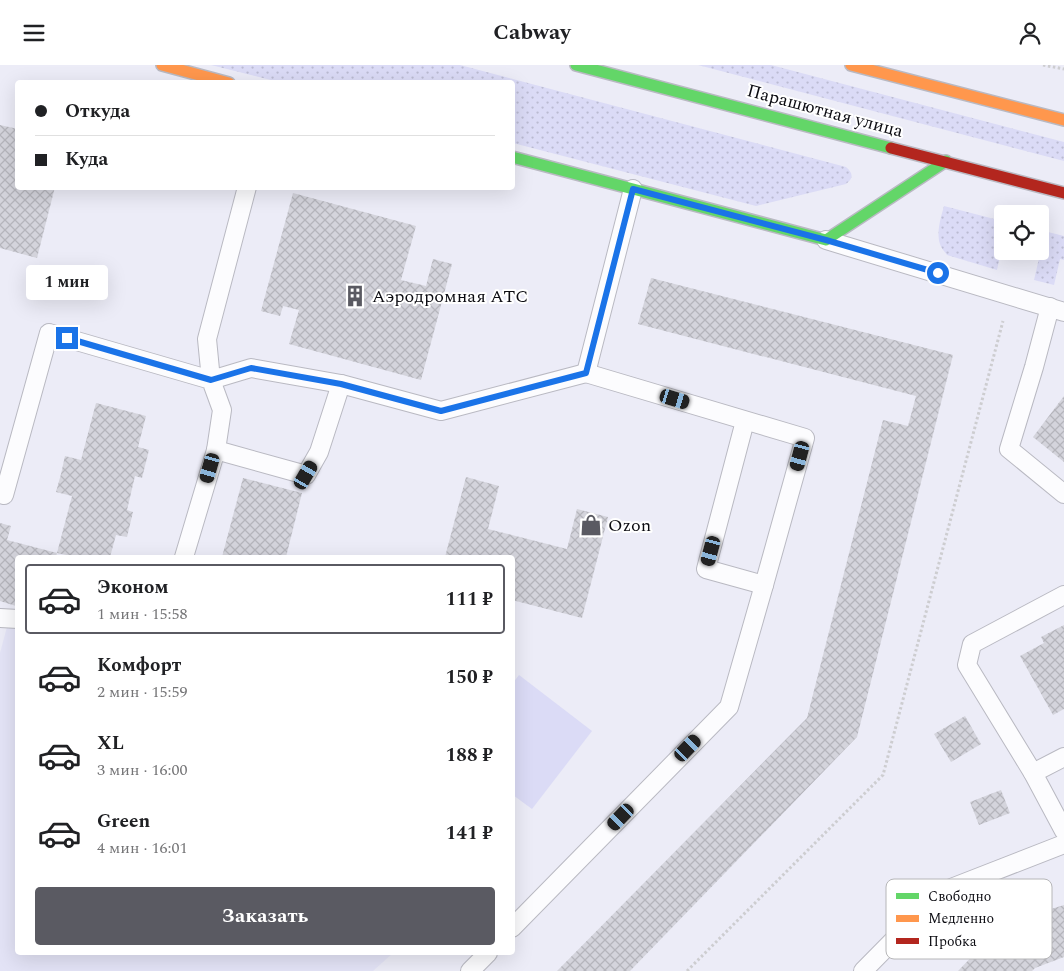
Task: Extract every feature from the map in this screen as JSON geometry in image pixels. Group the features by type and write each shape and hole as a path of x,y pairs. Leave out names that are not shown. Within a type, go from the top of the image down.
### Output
{"main road":[{"path":"162,65 218,80"},
{"name":"Парашютная улица","path":"576,65 1064,193"},
{"path":"851,65 1064,120"},
{"path":"515,158 826,240 946,161"}],"lane":[{"path":"586,373 633,189"},
{"path":"185,555 216,450 222,410 211,380 207,339 246,190"},
{"path":"826,240 1057,309 1034,367 1009,449 1064,494"},
{"path":"0,494 4,495 49,333 211,380 251,368 341,384 441,411 586,373 805,438 729,707 515,925"},
{"path":"216,450 306,475 320,453 341,384"},
{"path":"745,421 706,569 764,585"},
{"path":"1064,595 972,644 967,665 1033,773 1064,831"},
{"path":"0,617 15,619"},
{"path":"1033,773 1064,757"},
{"path":"974,879 1064,844"},
{"path":"863,971 886,948"},
{"path":"470,971 486,955"}],"path":[{"path":"1043,65 1064,69"},
{"path":"687,971 883,775 1004,321"}],"shaded area":[{"path":"211,65 460,65 846,167 851,173 851,178 846,184 756,206 515,144 515,80 271,80"},
{"path":"698,65 771,65 1064,142 1064,161"},
{"path":"944,206 994,219 994,260 999,260 997,270 947,255 939,239 939,225"},
{"path":"1049,232 1064,236 1064,260 1060,259 1054,285 1034,280 1039,260 1049,260"},
{"path":"7,627 15,628 15,955 391,955 373,971 0,971 0,653"},
{"path":"519,675 592,731 532,809 515,796 515,680"}],"building":[{"path":"0,125 15,128 15,190 54,190 37,258 0,248"},
{"name":"Аэродромная АТС","path":"293,193 416,226 401,280 426,286 433,259 452,264 421,380 289,344 299,310 283,306 280,316 261,311"},
{"path":"651,278 953,355 857,737 630,971 557,971 807,718 883,420 908,426 916,396 638,324"},
{"path":"1064,396 1064,462 1033,437"},
{"path":"96,403 146,416 138,447 149,450 142,478 135,476 127,510 133,512 127,537 116,535 111,555 66,555 57,553 72,496 56,492 65,456 81,460"},
{"path":"466,477 499,486 488,529 567,549 577,509 608,517 582,618 515,601 515,555 446,555"},
{"path":"243,478 302,493 286,555 223,555"},
{"path":"0,523 11,526 7,540 57,553 56,555 15,555 15,606 0,601"},
{"path":"1064,625 1064,709 1053,715 1020,656 1044,643 1041,637"},
{"path":"965,716 981,744 951,762 934,734"},
{"path":"1001,790 1010,813 979,825 970,802"},
{"path":"1064,905 1064,957 1035,968 1032,971 958,971 969,959 1052,959 1052,909"}],"traffic: fast":[{"path":"576,65 891,148"},
{"path":"515,158 826,240 946,161"}],"traffic: slow":[{"path":"162,65 218,80"},
{"path":"851,65 1064,120"}],"traffic: jam":[{"path":"891,148 1064,193"}],"place":[{"name":"Аэродромная АТС","path":"355,296"},
{"name":"Ozon","path":"591,525"}],"route":[{"path":"67,338 211,380 251,368 341,384 441,411 586,373 633,189 826,240 938,273"}]}
